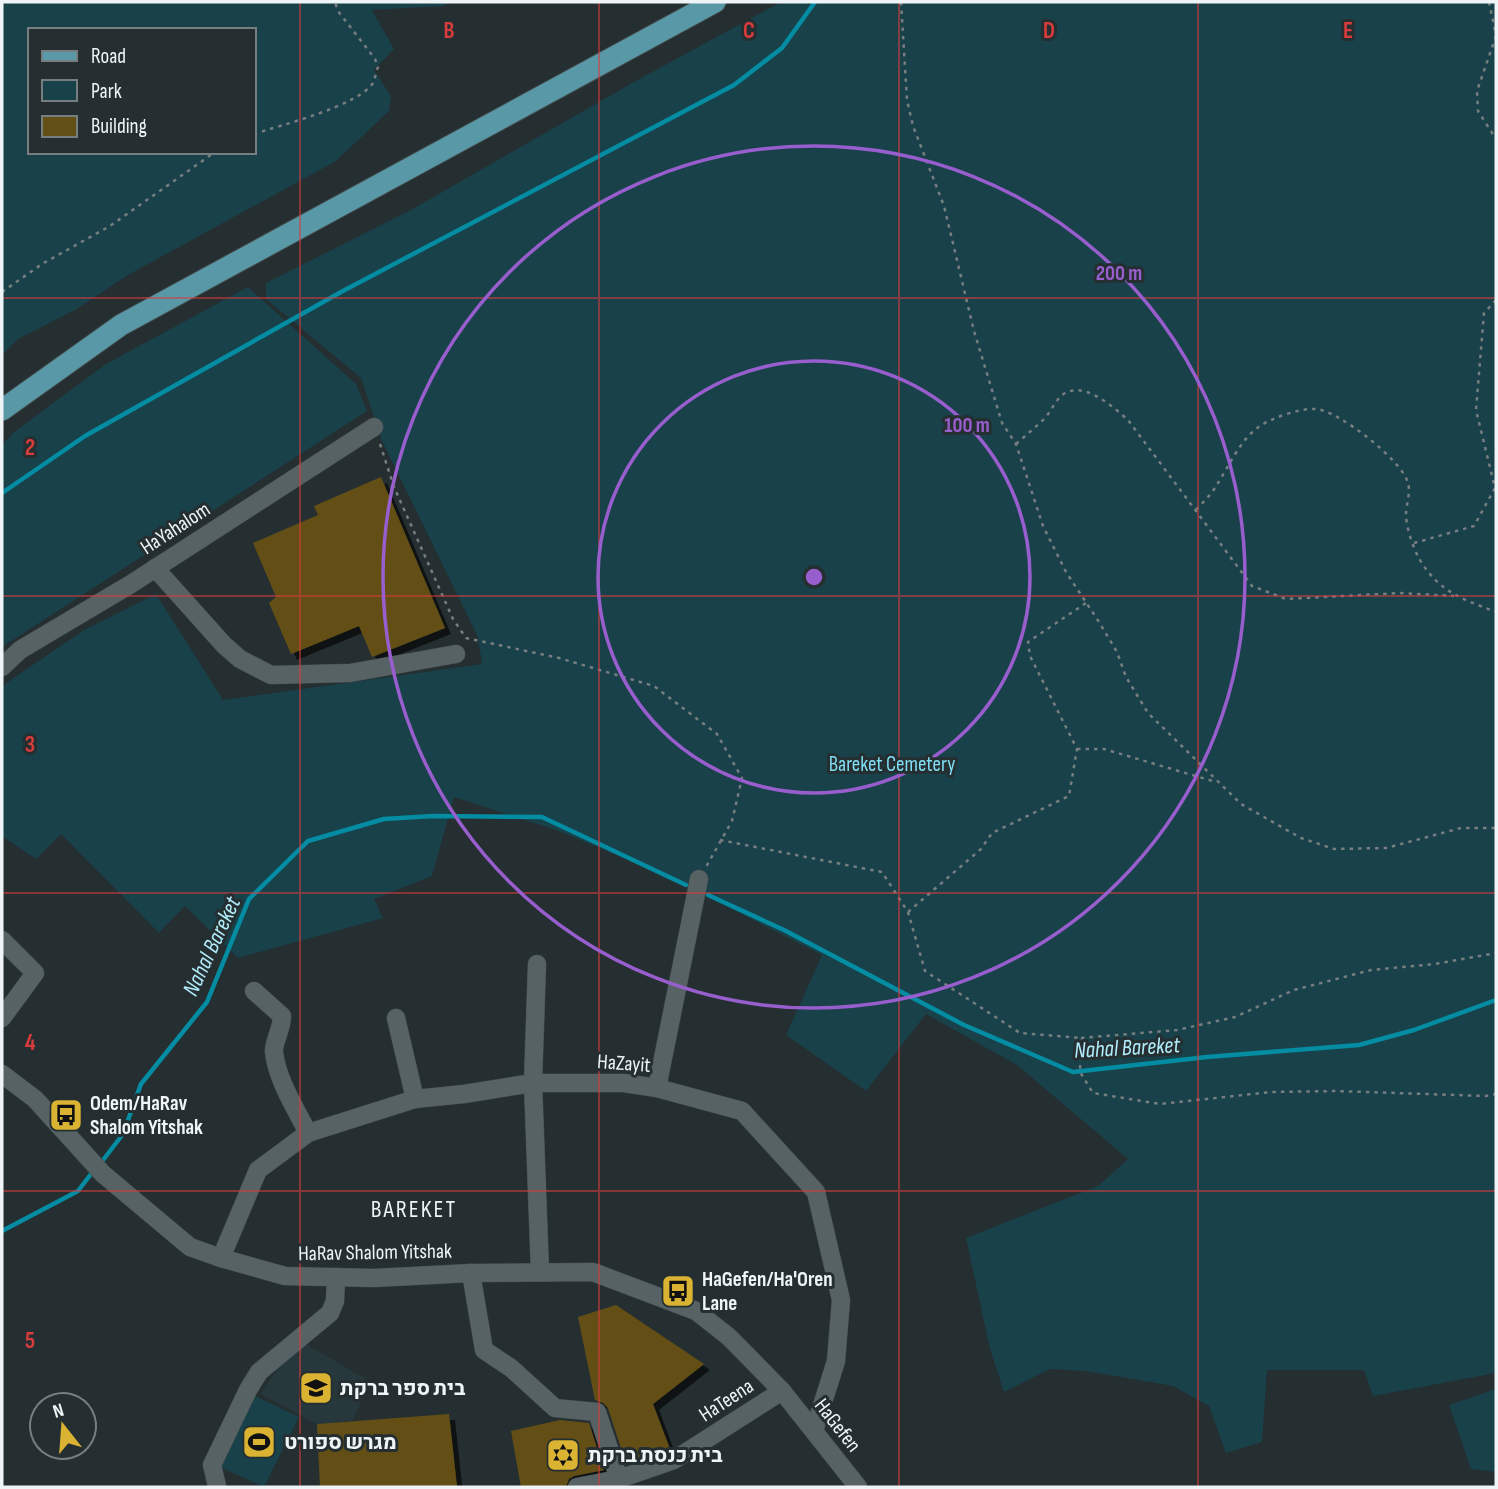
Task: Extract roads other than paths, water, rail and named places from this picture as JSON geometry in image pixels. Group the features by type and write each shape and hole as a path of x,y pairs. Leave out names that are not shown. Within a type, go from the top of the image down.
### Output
{"main road":[{"path":"2,410 121,325 715,2"}],"street":[{"name":"HaYahalom","path":"2,667 20,650 155,568 374,427"},
{"path":"155,568 223,645 240,659 271,675 350,673 456,654"},
{"path":"657,1088 699,879"},
{"path":"2,940 35,973 2,1018"},
{"path":"537,964 533,1083 540,1272"},
{"path":"254,991 282,1016 282,1027 274,1050 283,1081 309,1133"},
{"path":"396,1018 415,1099"},
{"name":"HaRav Shalom Yitshak","path":"2,1074 35,1099 103,1174 190,1247 285,1276 374,1278 471,1273 593,1272 696,1311 729,1337 782,1391"},
{"name":"HaZayit","path":"221,1258 258,1170 309,1133 415,1099 533,1083 624,1083 657,1088 742,1111 816,1192 841,1300 836,1361 814,1431"},
{"path":"471,1273 484,1350 511,1367 555,1408 597,1412 619,1479"},
{"path":"217,1487 212,1465 248,1390 258,1373 330,1313 335,1301 337,1277"},
{"name":"HaGefen","path":"782,1391 858,1487"},
{"name":"HaTeena","path":"577,1487 619,1479 674,1460 782,1391"}],"waterway":[{"path":"2,493 85,436 341,292 734,85 782,48 815,2"},
{"name":"Nahal Bareket","path":"100,1164 123,1134 141,1084 207,1002 249,899 308,841 384,819 433,816 542,817 686,885"},
{"name":"Nahal Bareket","path":"708,895 784,930 964,1025 1073,1072 1207,1057 1359,1045 1414,1030 1496,1000"},
{"name":"Nahal Bareket","path":"2,1231 78,1191 94,1170"}],"place":[{"name":"Odem/HaRav Shalom Yitshak","path":"66,1115"},
{"name":"HaGefen/Ha'Oren Lane","path":"678,1291"},
{"name":"בית ספר ברקת","path":"316,1388"},
{"name":"מגרש ספורט","path":"259,1442"},
{"name":"בית כנסת ברקת","path":"563,1455"}],"district":[{"name":"BAREKET","path":"414,1209"}],"park label":[{"name":"Bareket Cemetery","path":"892,764"}]}
